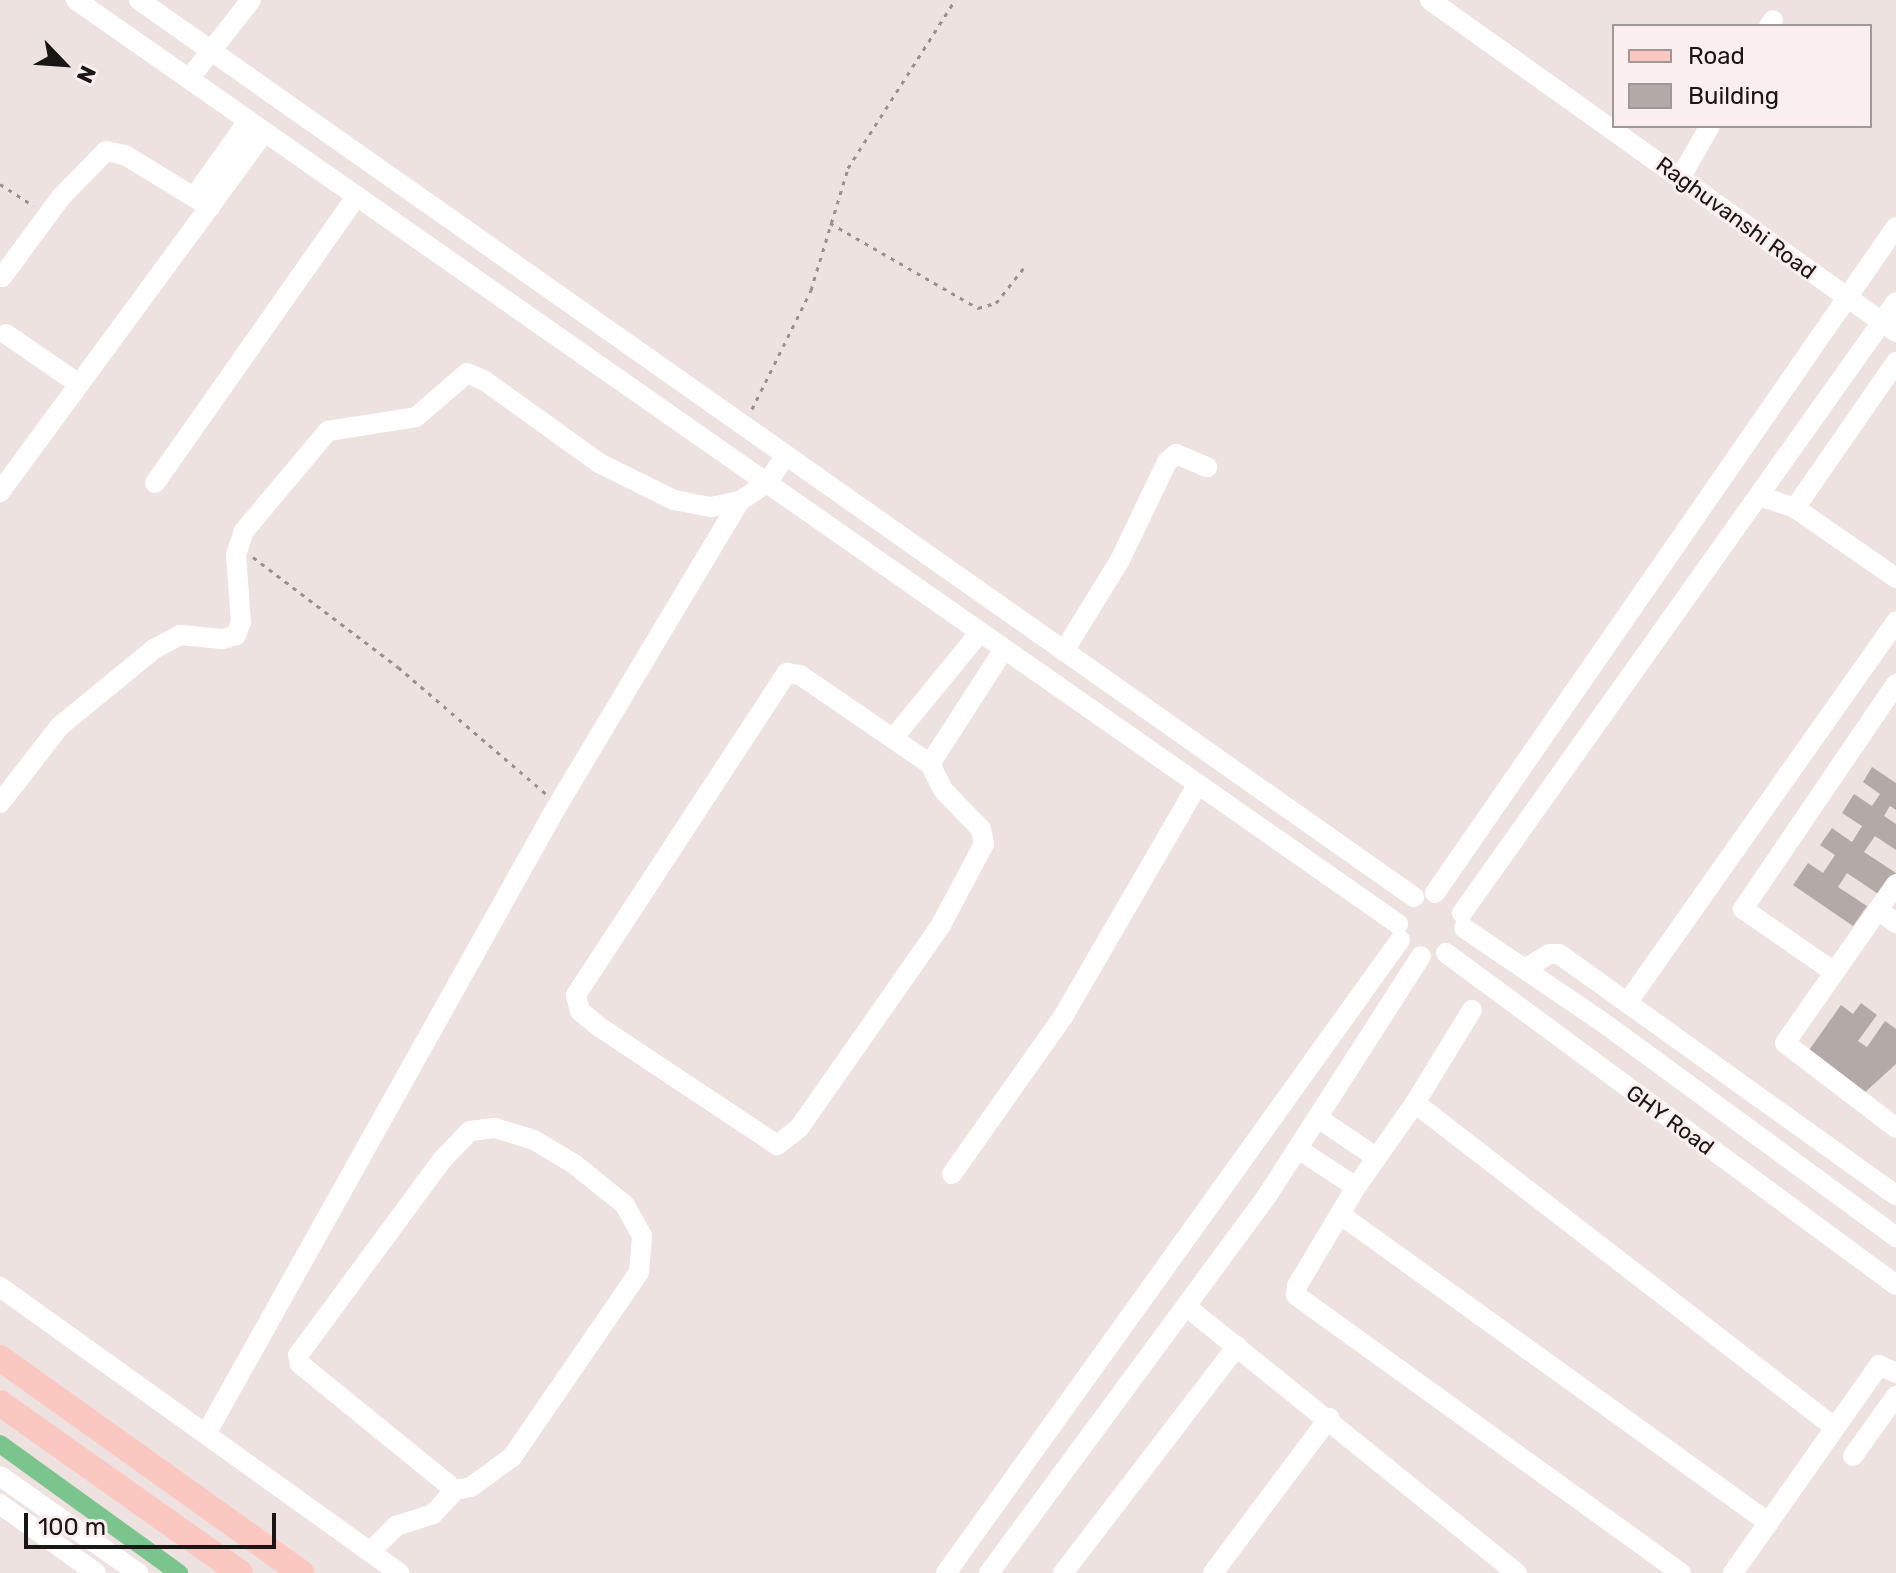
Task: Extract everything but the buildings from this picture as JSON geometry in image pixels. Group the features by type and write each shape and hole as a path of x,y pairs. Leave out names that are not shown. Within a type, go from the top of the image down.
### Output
{"main road":[{"path":"0,1358 301,1573"},
{"path":"0,1403 240,1573"}],"street":[{"path":"76,0 1198,784 1399,932 1421,956"},
{"path":"139,0 1414,897 1435,893 1896,227"},
{"path":"189,79 251,0"},
{"name":"Raghuvanshi Road","path":"1430,0 1889,327"},
{"path":"0,492 79,384 256,126"},
{"path":"1680,178 1709,128"},
{"path":"2,277 47,216 106,151 125,155 202,202"},
{"path":"155,483 357,196"},
{"path":"1421,956 1446,953 1463,920 1759,496 1889,327 1896,302"},
{"path":"6,334 79,384"},
{"path":"1795,508 1896,362"},
{"path":"0,803 60,726 154,649 180,635 223,639 236,635 241,622 235,586 238,545 267,497 328,431 416,417 467,373 485,381 581,452 647,488 699,507 740,501 767,483 785,456"},
{"path":"1064,651 1120,560 1167,462 1176,454 1207,467"},
{"path":"1759,496 1795,508 1896,578"},
{"path":"206,1434 556,808 740,501"},
{"path":"1627,1003 1896,621"},
{"path":"895,736 980,632"},
{"path":"930,764 1004,649"},
{"path":"787,673 800,675 895,736 930,764 944,791 981,829 981,852 941,925 791,1139 777,1145 758,1136 580,1011 577,987 787,673"},
{"path":"1834,972 1743,909 1896,684"},
{"path":"952,1174 1064,1015 1198,784"},
{"path":"1896,884 1786,1040 1786,1048 1896,1128"},
{"path":"1435,893 1463,920"},
{"path":"946,1573 1399,932 1414,897"},
{"path":"1878,910 1896,923"},
{"name":"GHY Road","path":"1463,920 1525,969 1888,1232"},
{"name":"GHY Road","path":"1446,953 1896,1285"},
{"path":"1525,969 1549,954 1559,954 1896,1195"},
{"path":"961,1552 989,1573 1187,1307 1298,1149 1421,956"},
{"path":"1472,1010 1415,1103 1356,1187 1297,1286 1296,1295 1681,1573"},
{"path":"1415,1103 1834,1427"},
{"path":"1318,1118 1377,1158"},
{"path":"370,1552 396,1526 433,1514 455,1490 471,1487 512,1457 633,1284 642,1252 635,1218 611,1191 534,1140 495,1128 470,1131 442,1160 298,1355 300,1364 455,1490"},
{"path":"1298,1149 1356,1187"},
{"path":"1888,1232 1896,1205"},
{"path":"1341,1215 1769,1523"},
{"path":"0,1287 399,1573"},
{"path":"1187,1307 1329,1418 1517,1573"},
{"path":"1063,1573 1237,1346"},
{"path":"1733,1573 1879,1365 1896,1373"},
{"path":"1853,1456 1896,1396"},
{"path":"1213,1573 1329,1418"},
{"path":"0,1476 138,1573"},
{"path":"0,1504 96,1573"}],"path":[{"path":"742,425 803,309 848,168 955,0"},
{"path":"0,184 47,216"},
{"path":"830,223 978,308 996,303 1026,265"},
{"path":"238,545 398,667 556,808"}],"waterway":[{"path":"0,1444 179,1573"}]}
